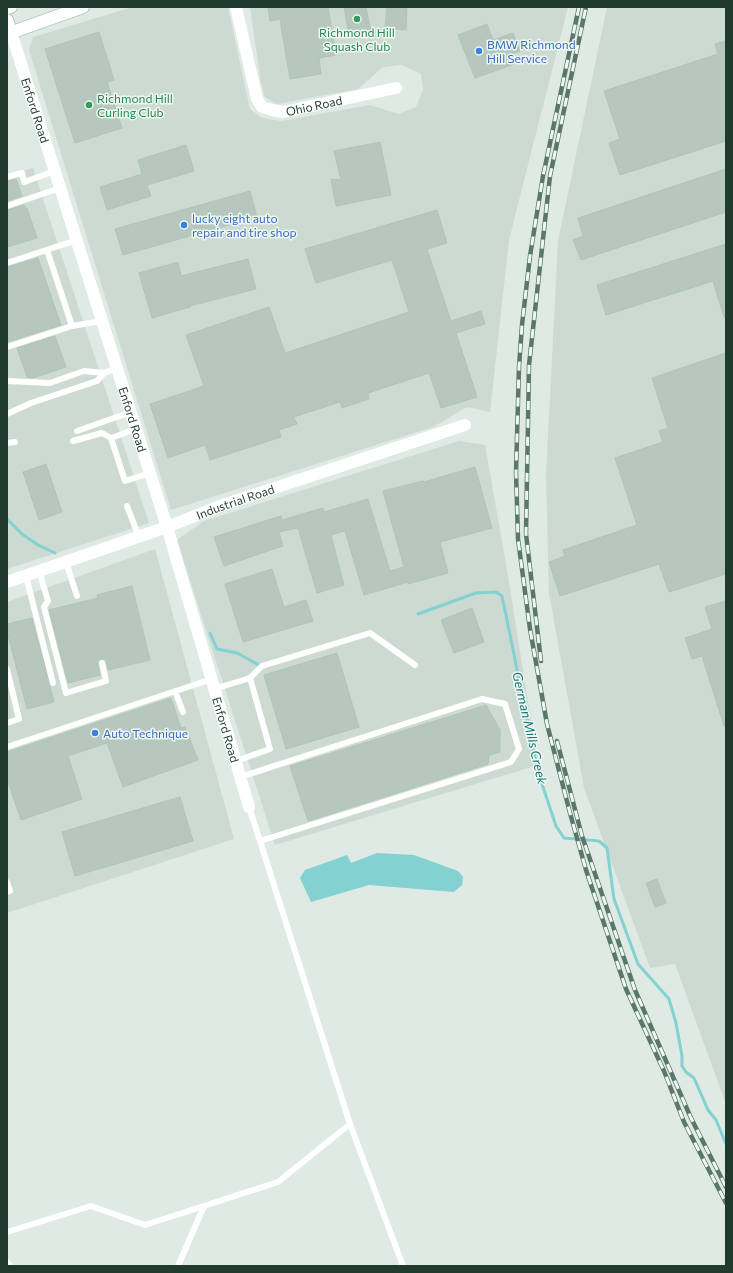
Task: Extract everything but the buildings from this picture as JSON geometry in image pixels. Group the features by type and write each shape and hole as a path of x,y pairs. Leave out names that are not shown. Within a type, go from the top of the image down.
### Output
{"street":[{"path":"7,8 11,7"},
{"path":"9,33 83,7"},
{"name":"Ohio Road","path":"236,7 257,99 262,107 283,112 396,88"},
{"name":"Enford Road","path":"7,20 9,33 55,171 167,527 249,807"},
{"name":"Industrial Road","path":"7,582 139,537 220,506 465,425"}],"lane":[{"path":"7,177 22,173 24,182 55,171"},
{"path":"7,206 60,188"},
{"path":"7,263 76,240"},
{"path":"47,250 72,326"},
{"path":"7,347 72,326 102,321"},
{"path":"7,381 50,383 84,371 104,373 117,368"},
{"path":"7,414 31,403 97,381 104,373"},
{"path":"77,431 131,412"},
{"path":"111,438 136,429"},
{"path":"73,441 102,432 111,438 125,481 150,472"},
{"path":"7,443 15,442"},
{"path":"127,506 139,537"},
{"path":"66,562 77,596"},
{"path":"39,571 48,601 44,607 66,693 106,681 102,663"},
{"path":"26,576 53,683"},
{"path":"7,747 175,691 250,678 262,666 370,633 415,665"},
{"path":"7,669 19,718 7,723"},
{"path":"236,761 270,749 250,678"},
{"path":"175,691 182,712"},
{"path":"240,777 482,699 505,704 518,749 512,762 260,841"},
{"path":"249,807 350,1124 403,1266"},
{"path":"7,882 10,891 7,892"},
{"path":"7,1232 91,1206 145,1225 278,1182 350,1124"},
{"path":"178,1266 204,1206"},
{"path":"7,1262 10,1266"}],"shaded area":[{"path":"133,7 228,7 250,109 262,118 281,121 370,105 399,114 416,107 423,90 421,74 402,65 383,67 358,89 277,104 265,97 261,83 250,7 568,7 509,240 490,412 467,407 433,427 171,510 29,50 33,37"},
{"path":"607,7 726,7 726,1104 675,964 650,968 584,788 549,593 546,475 558,241"},
{"path":"33,168 149,523 7,569 7,176"},
{"path":"459,441 485,445 508,576 538,765 275,845 177,540 204,521"},
{"path":"155,549 234,839 7,913 7,602"}],"water":[{"path":"377,853 414,855 458,871 463,877 462,885 454,892 369,885 311,902 300,878 305,870 347,855 351,863"}],"waterway":[{"name":"German Mills Creek","path":"7,519 22,534 38,545 55,553"},
{"name":"German Mills Creek","path":"418,614 476,593 496,592 502,596 538,772 556,826 564,838 599,841 607,848 614,899 638,964 669,999 676,1023 682,1056 682,1066 686,1072 694,1078 708,1110 716,1120 726,1144"},
{"name":"German Mills Creek","path":"210,633 217,649 237,653 259,665"}],"railway":[{"path":"579,7 543,176 530,256 522,325 519,367 516,472 518,539 530,629 547,724 586,870 626,989 664,1071 684,1122 726,1203"},
{"path":"541,661 526,534 529,365 550,176 586,7"},
{"path":"557,741 582,836 635,990 691,1118 726,1187"}],"place":[{"name":"Richmond Hill Squash Club","path":"357,19"},
{"name":"BMW Richmond Hill Service","path":"479,51"},
{"name":"Richmond Hill Curling Club","path":"89,105"},
{"name":"lucky eight auto repair and tire shop","path":"184,225"},
{"name":"Auto Technique","path":"95,733"}]}
